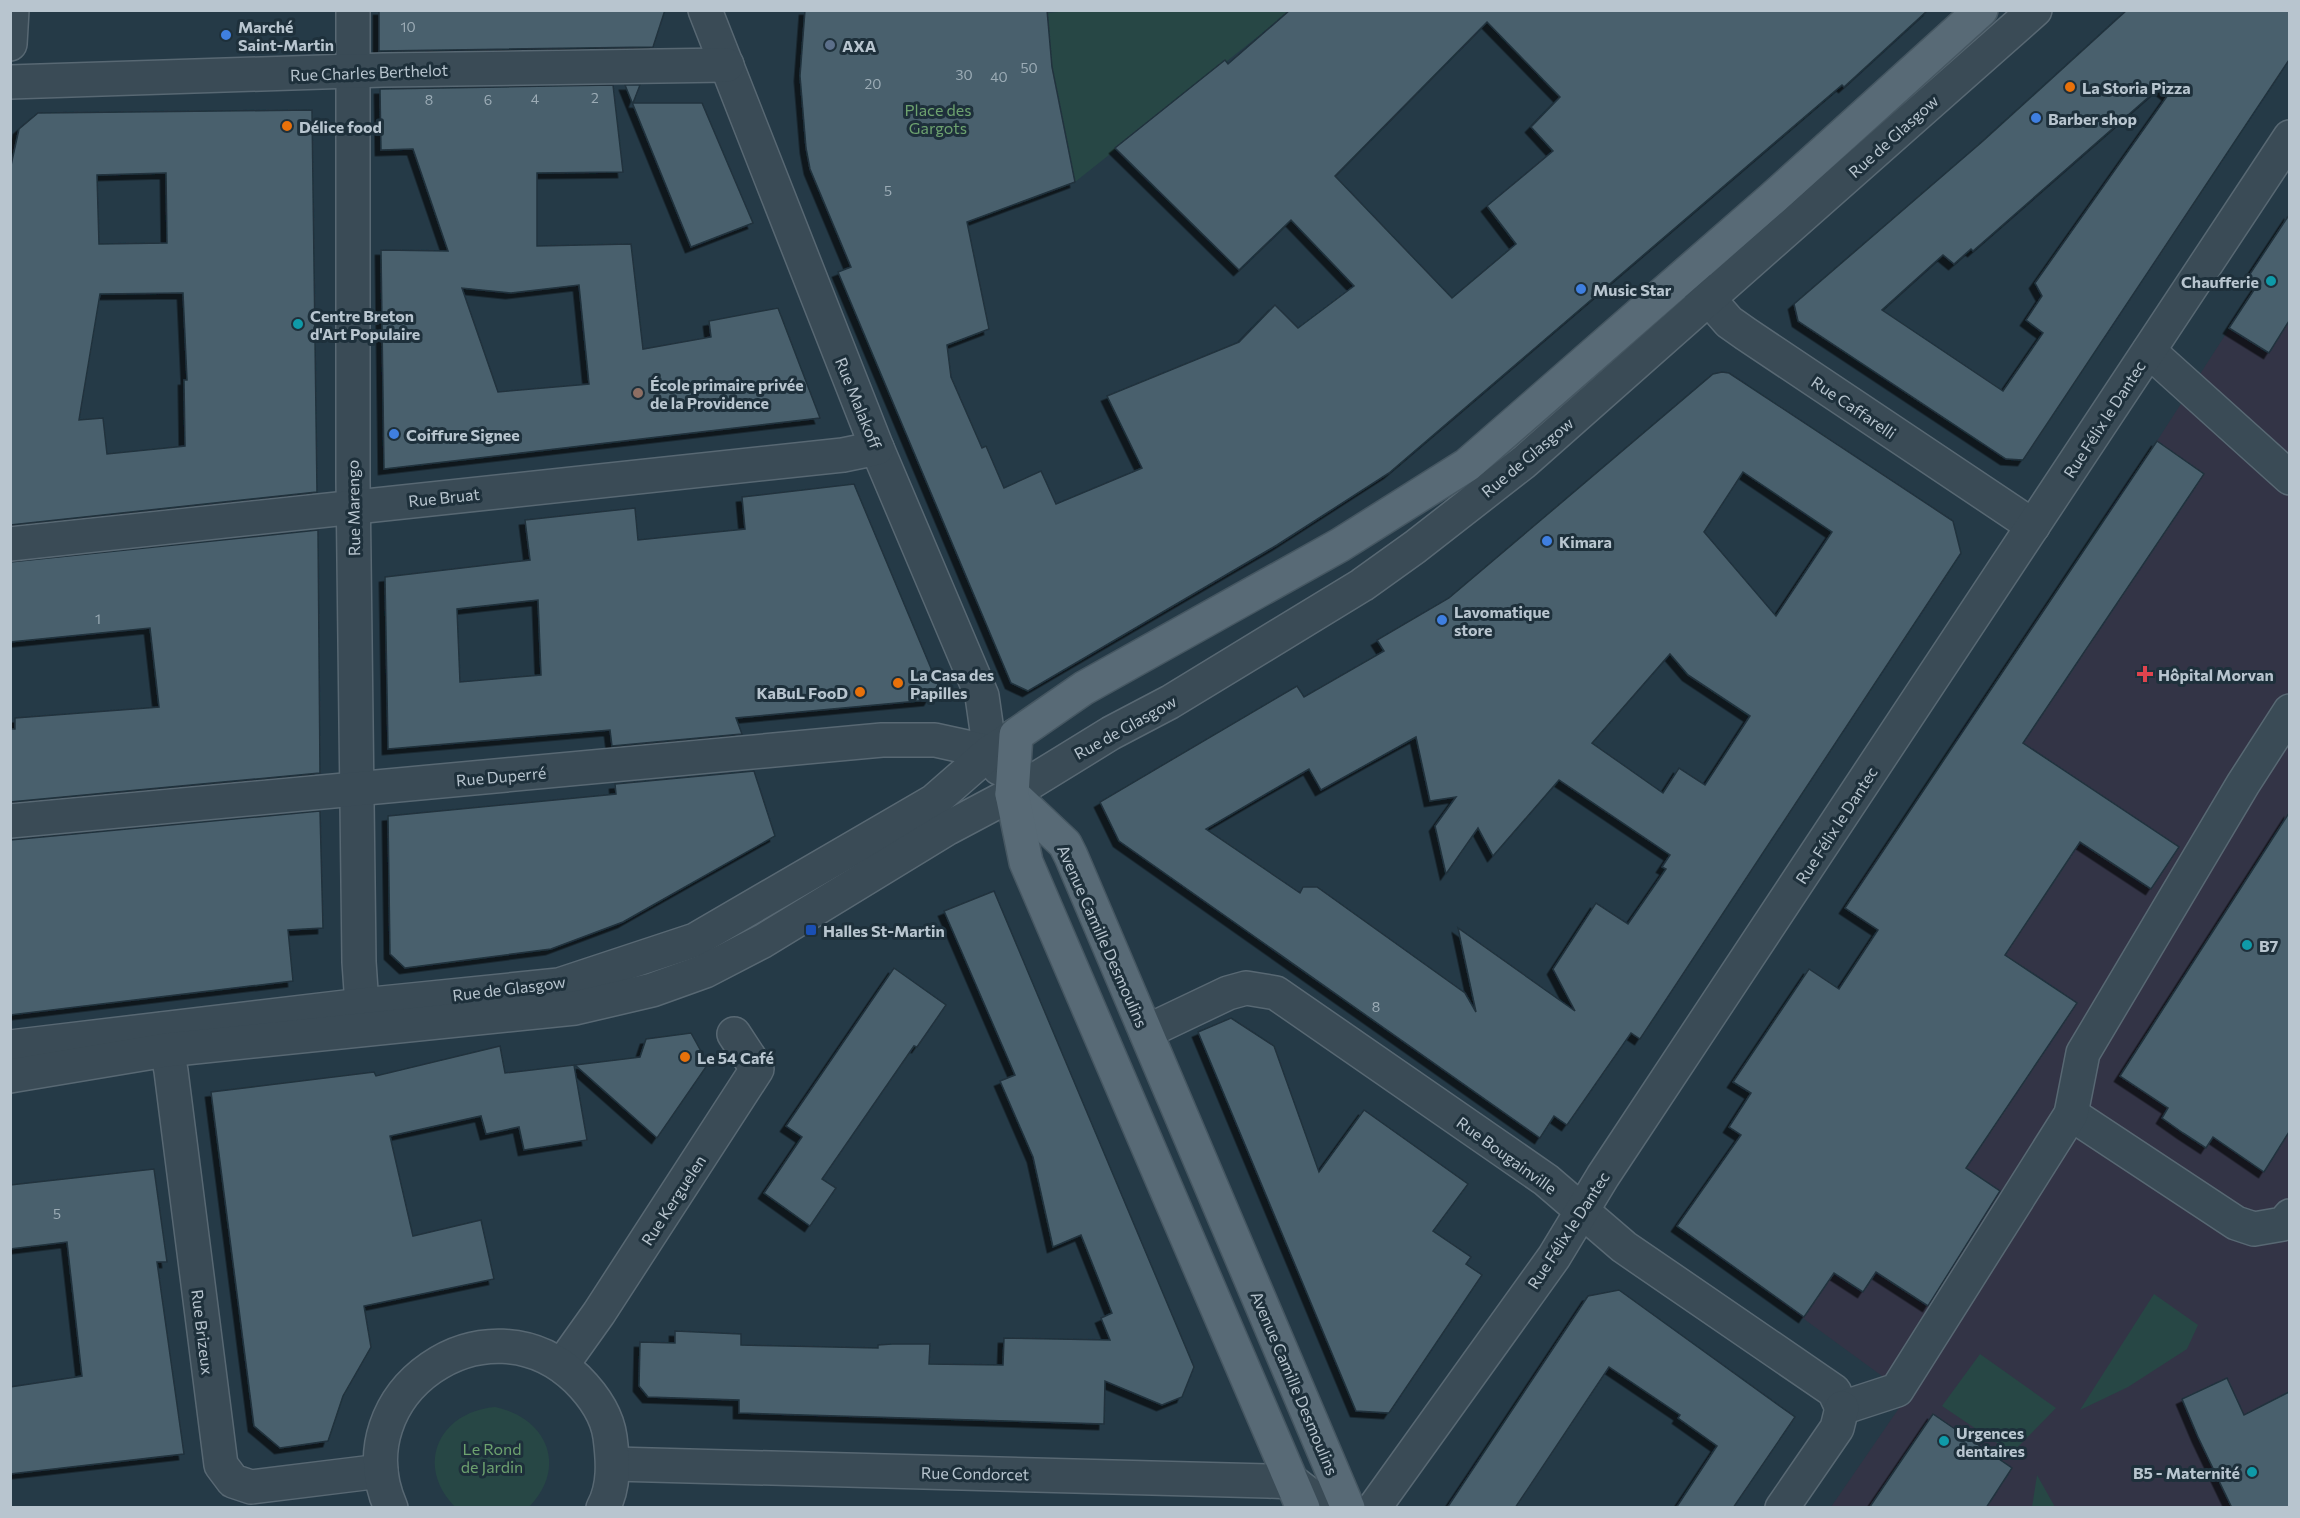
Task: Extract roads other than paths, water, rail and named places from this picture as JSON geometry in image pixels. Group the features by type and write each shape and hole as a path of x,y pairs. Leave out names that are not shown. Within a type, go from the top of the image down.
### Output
{"main road":[{"name":"Rue de Glasgow","path":"1003,744 1084,688 1340,545 1467,465 1982,10"},
{"path":"1003,744 1026,862 1298,1495"},
{"name":"Avenue Camille Desmoulins","path":"1012,794 1065,844 1348,1508"}],"street":[{"path":"10,44 12,10"},
{"name":"Rue Marengo","path":"353,10 353,505 360,962 363,1005"},
{"name":"Rue Malakoff","path":"705,10 877,448 1003,744"},
{"name":"Rue de Glasgow","path":"10,1047 165,1040 575,1008 652,990 705,971 763,942 948,828 1012,794 1111,733 1170,702 1362,585 1415,547 1524,462 2035,10"},
{"name":"Rue Charles Berthelot","path":"10,82 352,71 727,65"},
{"name":"Rue Félix le Dantec","path":"1374,1508 1583,1213 1603,1176 2289,136"},
{"name":"Rue Caffarelli","path":"1687,273 1707,300 1746,334 2033,526"},
{"path":"2149,351 2289,478"},
{"name":"Rue Bruat","path":"10,544 353,505 843,455 877,448"},
{"path":"1782,1508 1837,1428 1842,1408 1897,1390 2071,1114 2083,1053 2289,711"},
{"name":"Rue Duperré","path":"10,821 882,740 1003,744"},
{"name":"Rue de Glasgow","path":"165,1040 363,1005 559,985 695,940 934,801 1003,744"},
{"name":"Rue Bougainville","path":"1146,1032 1228,993 1246,988 1276,993 1546,1180 1624,1247 1834,1391 1842,1408"},
{"name":"Rue Kerguelen","path":"562,1365 600,1313 757,1069 734,1034"},
{"path":"10,1076 165,1040"},
{"name":"Rue Brizeux","path":"165,1040 221,1465 233,1481 251,1487 381,1471"},
{"path":"2071,1114 2236,1223 2254,1229 2283,1224 2289,1216"},
{"path":"390,1508 381,1471 384,1434 398,1400 423,1371 455,1353 492,1345 528,1349 562,1365 590,1391 608,1426 614,1464 603,1508"},
{"name":"Rue Condorcet","path":"614,1464 1298,1495"},
{"path":"1298,1495 1327,1508"}],"place":[{"name":"Marché Saint-Martin","path":"226,35"},
{"name":"AXA","path":"830,45"},
{"name":"La Storia Pizza","path":"2070,87"},
{"name":"Barber shop","path":"2036,118"},
{"name":"Délice food","path":"287,126"},
{"name":"Chaufferie","path":"2271,281"},
{"name":"Music Star","path":"1581,289"},
{"name":"Centre Breton d'Art Populaire","path":"298,324"},
{"name":"École primaire privée de la Providence","path":"638,393"},
{"name":"Coiffure Signee","path":"394,434"},
{"name":"Kimara","path":"1547,541"},
{"name":"Lavomatique store","path":"1442,620"},
{"name":"Hôpital Morvan","path":"2145,674"},
{"name":"La Casa des Papilles","path":"898,683"},
{"name":"KaBuL FooD","path":"860,692"},
{"name":"Halles St-Martin","path":"811,930"},
{"name":"B7","path":"2247,945"},
{"name":"Le 54 Café","path":"685,1057"},
{"name":"Urgences dentaires","path":"1944,1441"},
{"name":"B5 - Maternité","path":"2252,1472"}],"park label":[{"name":"Place des Gargots","path":"938,118"},
{"name":"Le Rond de Jardin","path":"492,1457"}]}
